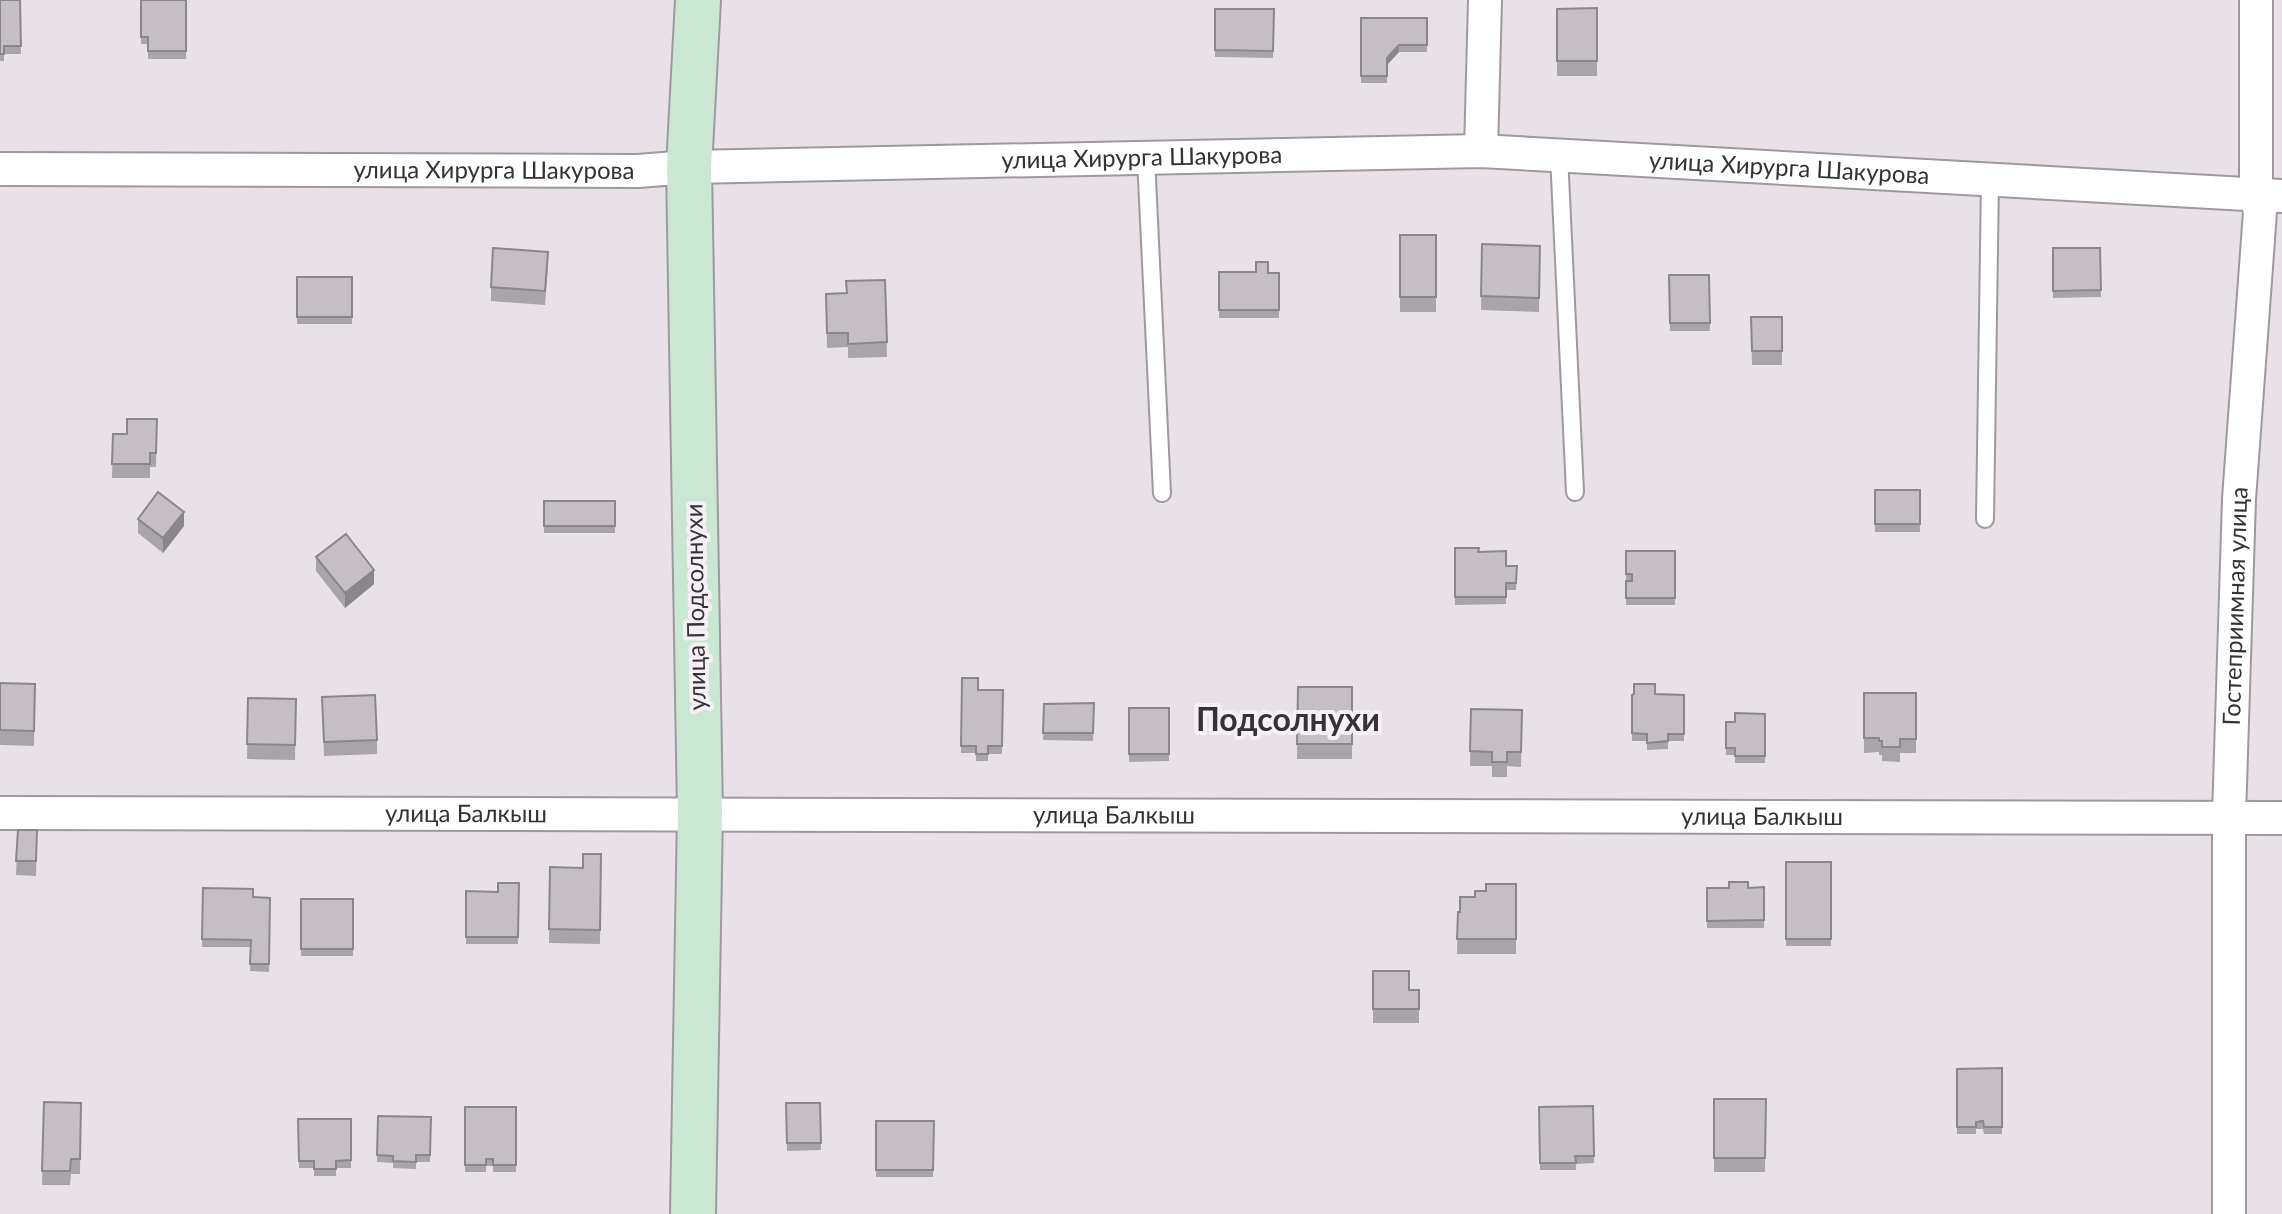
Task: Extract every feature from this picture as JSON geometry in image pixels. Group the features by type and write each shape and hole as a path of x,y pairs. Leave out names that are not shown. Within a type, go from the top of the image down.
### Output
{"street":[{"name":"улица Подсолнухи","path":"693,1214 700,813 689,167 698,0"},
{"path":"1481,151 1485,0"},
{"name":"Гостеприимная улица","path":"2229,1214 2229,817 2239,499 2260,212 2269,196 2256,0"},
{"name":"улица Хирурга Шакурова","path":"0,169 638,171 689,167 1481,151 2269,196"},
{"name":"улица Балкыш","path":"0,813 2282,818"}],"lane":[{"path":"1559,155 1575,492"},
{"path":"1146,158 1162,493"},
{"path":"1985,519 1990,180"}],"building":[{"path":"0,0 20,0 21,46 4,46 4,54 0,54"},
{"path":"141,0 186,0 186,51 148,51 148,37 141,37"},
{"path":"1597,8 1597,61 1557,61 1557,9"},
{"path":"1215,9 1274,9 1273,51 1215,50"},
{"path":"1361,18 1427,18 1427,45 1399,45 1387,58 1387,76 1361,76"},
{"path":"1400,235 1436,235 1436,297 1400,297"},
{"path":"1482,244 1540,246 1539,298 1481,296"},
{"path":"493,248 548,252 545,291 491,287"},
{"path":"2053,248 2100,248 2101,290 2053,291"},
{"path":"1256,262 1268,262 1268,273 1279,273 1279,310 1219,310 1219,272 1256,272"},
{"path":"1669,275 1709,275 1710,323 1670,323"},
{"path":"297,277 352,277 352,317 297,317"},
{"path":"885,280 887,342 848,344 848,333 827,333 826,294 847,293 846,281"},
{"path":"1751,317 1782,317 1782,351 1752,351"},
{"path":"127,419 157,419 156,453 150,453 150,464 112,464 113,434 127,434"},
{"path":"1875,490 1920,490 1920,524 1875,524"},
{"path":"158,492 184,512 163,538 138,519"},
{"path":"544,501 615,501 615,526 544,526"},
{"path":"346,534 374,570 345,593 316,557"},
{"path":"1455,548 1479,548 1478,552 1506,551 1506,566 1517,566 1516,583 1506,583 1506,597 1455,597"},
{"path":"1626,551 1675,551 1675,598 1626,598 1626,581 1632,581 1632,574 1626,574"},
{"path":"962,678 978,678 978,690 1003,690 1002,746 988,746 988,754 976,754 976,746 961,746"},
{"path":"0,683 35,684 34,731 0,730"},
{"path":"1634,684 1655,684 1655,694 1684,695 1684,734 1668,734 1668,741 1647,743 1647,734 1632,733"},
{"path":"1298,687 1352,687 1352,744 1297,744"},
{"path":"1864,693 1916,693 1916,739 1900,739 1900,747 1882,747 1879,738 1864,738"},
{"path":"375,695 377,740 324,742 322,697"},
{"path":"248,698 296,699 295,745 247,744"},
{"path":"1094,703 1093,733 1043,733 1044,704"},
{"path":"1129,708 1169,708 1169,754 1129,754"},
{"path":"1471,709 1522,710 1521,752 1507,752 1507,762 1492,762 1492,752 1470,751"},
{"path":"1735,713 1765,714 1765,756 1735,756 1735,748 1726,748 1726,722 1735,722"},
{"path":"18,830 37,830 36,861 16,861"},
{"path":"583,854 601,854 600,930 549,929 550,867 583,868"},
{"path":"1786,862 1831,862 1831,939 1786,939"},
{"path":"1729,882 1748,882 1748,888 1764,887 1764,920 1707,921 1707,888 1729,888"},
{"path":"498,883 519,883 518,937 466,937 466,891 498,892"},
{"path":"1486,884 1516,884 1516,939 1457,939 1460,897 1475,897 1475,891 1486,891"},
{"path":"203,888 253,889 253,897 270,898 269,964 250,964 251,940 202,939"},
{"path":"301,899 353,899 353,949 301,949"},
{"path":"1373,971 1409,971 1409,990 1419,990 1419,1009 1373,1009"},
{"path":"2002,1068 2002,1127 1984,1127 1983,1121 1976,1122 1976,1127 1957,1127 1957,1069"},
{"path":"1714,1099 1766,1099 1765,1158 1714,1158"},
{"path":"44,1102 81,1103 80,1159 71,1159 70,1171 42,1171"},
{"path":"786,1103 820,1103 821,1143 787,1143"},
{"path":"1593,1106 1594,1156 1575,1156 1576,1163 1540,1163 1539,1107"},
{"path":"465,1107 516,1107 516,1165 493,1165 493,1159 486,1159 486,1165 465,1165"},
{"path":"378,1116 431,1117 430,1155 416,1155 416,1162 393,1161 393,1156 377,1155"},
{"path":"298,1119 351,1119 351,1160 336,1161 336,1169 314,1169 314,1161 299,1161"},
{"path":"876,1121 934,1121 933,1170 876,1170"}],"district":[{"name":"Подсолнухи","path":"1288,720"}]}
